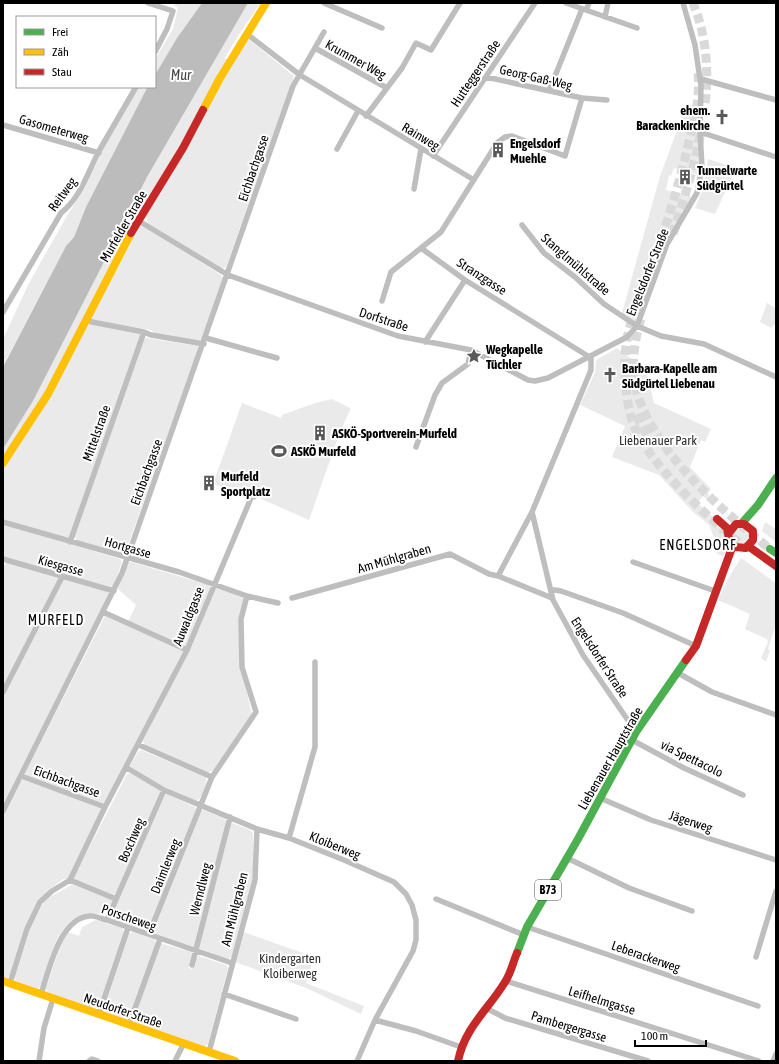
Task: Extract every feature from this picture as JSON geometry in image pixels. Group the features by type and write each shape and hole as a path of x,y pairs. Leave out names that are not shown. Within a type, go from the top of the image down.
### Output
{"main road":[{"name":"Murfelder Straße","path":"3,464 48,394 121,250 183,148 220,78 266,3"},
{"path":"751,528 739,524 719,517 729,533 739,524 758,505 776,478"},
{"path":"747,545 754,534 751,528 758,505"},
{"name":"B73","path":"729,533 729,539 732,545"},
{"path":"732,545 747,545 776,560"},
{"name":"Liebenauer Hauptstraße","path":"459,1061 461,1047 468,1032 506,981 527,927 567,858 636,732 678,673 694,644 727,564 732,545"},
{"path":"747,545 776,566"},
{"name":"Liebenauer Hauptstraße","path":"727,564 747,545"},
{"path":"761,560 776,571"},
{"name":"Neudorfer Straße","path":"6,982 235,1061"}],"street":[{"path":"148,3 173,11 167,29 156,50"},
{"path":"324,3 382,28"},
{"name":"Krummer Weg","path":"366,116 402,68 416,43 431,50 460,3"},
{"name":"Hutteggerstraße","path":"434,156 535,3"},
{"path":"566,3 637,28"},
{"path":"549,91 584,9 589,3"},
{"path":"605,17 608,3"},
{"name":"Engelsdorfer Straße","path":"627,337 637,326 667,244 697,193 702,167 700,132 701,79 695,45 683,3"},
{"path":"300,75 324,32"},
{"name":"Rainweg","path":"247,34 300,75 474,180"},
{"name":"Krummer Weg","path":"315,48 387,88"},
{"name":"Eichbachgasse","path":"3,811 114,590 127,558 204,344 270,151 294,86 300,75"},
{"name":"Georg-Gaß-Weg","path":"486,77 582,98 607,100"},
{"path":"701,79 776,100"},
{"name":"Reitweg","path":"3,312 61,213 71,204 81,191 99,153 135,88"},
{"name":"Georg-Gaß-Weg","path":"474,180 496,144 506,136 513,136 565,156 582,98"},
{"path":"337,148 358,111"},
{"name":"Gasometerweg","path":"3,125 99,153"},
{"path":"700,132 776,157"},
{"path":"414,188 421,149"},
{"path":"382,301 391,272 441,232 474,180"},
{"name":"Dorfstraße","path":"139,221 228,275 333,314 398,336 471,350 528,380 535,381 548,378 591,358 627,337"},
{"name":"Stanglmühlstraße","path":"522,225 544,253 575,277 604,304 637,326 661,336 704,344 776,377"},
{"name":"Stranzgasse","path":"421,248 465,280 591,358"},
{"path":"425,342 465,280"},
{"path":"86,319 92,322 144,332 151,335 204,344"},
{"name":"Mittelstraße","path":"70,542 144,332"},
{"path":"206,338 277,358"},
{"path":"416,447 435,395 445,379 468,364 471,350"},
{"path":"498,576 532,512 591,370 591,358"},
{"name":"Auwaldgasse","path":"70,880 105,807 127,768 187,650 251,498 255,496"},
{"name":"Engelsdorfer Straße","path":"532,512 552,598 564,624 583,655 636,732"},
{"name":"Hortgasse","path":"3,522 214,584 247,596"},
{"name":"Am Mühlgraben","path":"292,598 450,554 489,574 498,576 552,598"},
{"name":"Kiesgasse","path":"4,561 114,590"},
{"path":"633,562 715,591"},
{"path":"3,692 62,577"},
{"name":"Engelsdorfer Straße","path":"551,591 560,591 623,613 694,644"},
{"path":"201,805 212,777 256,712 242,667 241,619 247,596 278,603"},
{"path":"103,612 187,650"},
{"path":"290,838 315,747 315,662"},
{"path":"678,673 712,692 776,715"},
{"name":"via Spettacolo","path":"632,740 684,768 743,795"},
{"path":"139,745 212,777"},
{"name":"Kloiberweg","path":"127,768 164,790 257,829 290,838 394,882 406,894 412,905 416,926 414,950 375,1020"},
{"name":"Eichbachgasse","path":"21,776 105,807"},
{"name":"Boschweg","path":"107,920 164,790"},
{"name":"Jägerweg","path":"600,798 651,820 776,860"},
{"name":"Daimlerweg","path":"149,934 201,805"},
{"name":"Werndlweg","path":"192,965 230,817"},
{"name":"Am Mühlgraben","path":"209,1052 255,880 257,829"},
{"path":"567,858 629,888 692,911"},
{"path":"6,982 27,929 40,902 52,891 70,880 116,899"},
{"path":"756,956 776,891"},
{"path":"436,899 524,935"},
{"name":"Porscheweg","path":"41,994 60,940 66,930 76,921 90,916 107,920 232,963"},
{"name":"Leberackerweg","path":"527,927 758,1006"},
{"path":"99,1014 128,928"},
{"path":"129,1024 160,939"},
{"name":"Leifhelmgasse","path":"506,981 759,1061"},
{"path":"224,994 296,1019"},
{"path":"39,1061 44,1028 53,998"},
{"name":"Pambergergasse","path":"486,1008 505,1018 648,1061"},
{"path":"357,1061 375,1020 416,1031 461,1047"},
{"path":"174,1061 184,1043"},
{"path":"774,1061 776,1054"},
{"path":"89,1061 92,1059 98,1061"}],"green space":[{"path":"176,3 202,3 177,38 156,73 156,57 173,29 178,8 174,5"},
{"path":"248,3 261,3 225,58 228,60 178,152 137,220 129,224 127,230 129,232 46,391 3,460 3,449 33,401 105,260 124,227 123,225 147,177"},
{"path":"247,38 294,76 226,267 222,269 148,223 146,216"},
{"path":"138,88 147,88 86,207 74,237 66,246 3,366 3,339 29,283 68,214 85,188 105,145"},
{"path":"698,107 699,175 674,168 671,176 669,175 666,190 692,197 668,237 636,319 632,323 622,313 660,176 685,109"},
{"path":"708,159 736,168 715,214 695,208 703,189"},
{"path":"143,226 221,275 223,278 202,339 198,341 155,334 151,330 92,320 91,316 138,227"},
{"path":"767,303 776,308 776,322 771,328 760,322"},
{"path":"87,323 139,332 141,334 70,538 3,519 3,469"},
{"path":"147,338 197,346 199,348 125,553 123,554 76,540 75,536 144,339"},
{"name":"Liebenauer Park","path":"617,348 646,370 654,403 711,429 705,442 701,440 690,467 711,489 708,492 712,504 703,496 697,503 719,524 726,536 727,553 722,556 716,553 719,550 709,525 693,512 659,475 612,457 625,426 580,405 595,372 596,360"},
{"name":"ASKÖ Murfeld","path":"332,399 350,408 350,410 340,432 309,520 257,497 255,500 213,484 242,403 281,418 282,415 315,403"},
{"path":"765,522 776,529 776,542 762,531"},
{"path":"3,524 120,559 122,562 114,585 110,587 3,556"},
{"path":"741,528 747,530 749,536 747,542 741,544 735,542 733,536 735,530"},
{"path":"741,558 776,583 776,625 768,649 770,650 766,662 761,658 768,642 767,639 745,629 750,614 718,600 729,577"},
{"path":"9,562 57,577 58,579 3,687 3,568 6,563"},
{"path":"131,562 209,585 210,588 186,646 180,646 128,622 136,605 118,589 127,563"},
{"path":"63,579 108,592 109,594 3,804 3,697"},
{"path":"214,587 242,595 244,598 241,668 252,715 214,770 208,773 145,746 143,741 187,653"},
{"path":"105,616 183,651 106,802 102,803 26,776 25,773"},
{"path":"141,750 206,777 206,786 199,799 197,801 164,787 132,769 130,766 138,752"},
{"path":"130,773 161,790 162,793 117,894 113,895 75,880 74,877 127,774"},
{"path":"23,780 101,807 102,810 68,879 63,879 51,888 39,901 10,976 6,978 3,977 3,816 21,781"},
{"path":"167,794 195,807 196,810 149,930 145,931 113,920 111,915 165,795"},
{"path":"204,810 225,819 226,822 196,946 193,947 154,933 153,929 200,811"},
{"path":"230,822 250,830 253,833 253,880 232,957 227,959 199,948"},
{"path":"73,884 111,899 113,902 110,910 98,914 85,914 75,918 67,925 55,944 41,986 38,989 16,981 14,978 31,927 45,900"},
{"path":"96,920 122,928 124,933 99,1007 95,1009 47,992 46,988 60,947 68,932 79,936 82,927"},
{"path":"133,932 154,939 156,943 130,1018 127,1020 105,1012 104,1009 129,934"},
{"name":"Kindergarten Kloiberweg","path":"243,932 314,957 306,983 364,1006 361,1014 304,987 235,962"},
{"path":"160,944 192,952 189,968 192,969 196,957 199,956 226,965 228,968 208,1044 204,1047 135,1023 134,1019"}],"water":[{"name":"Mur","path":"202,3 248,3 147,177 123,225 124,227 105,260 33,401 3,449 3,367 66,246 74,237 86,207 146,90 147,88 156,88 156,73 177,38"}],"tunnel":[{"path":"673,234 698,148 706,90 706,60 702,31 693,3"},
{"path":"698,73 698,96 692,132 680,179 664,231 629,330 625,351 625,384 631,417 638,434 649,452 680,489 698,507 747,549"},
{"path":"641,319 634,349 634,379 639,399 649,421 662,443 695,482 732,517 770,549"},
{"path":"636,415 651,442"}],"traffic: fast":[{"path":"742,523 758,505 776,478"},
{"path":"770,549 776,553"},
{"path":"517,953 527,927 578,839 636,732 686,660"}],"traffic: slow":[{"path":"203,110 220,78 266,3"},
{"path":"3,463 48,394 131,233"},
{"path":"3,981 235,1061"}],"traffic: jam":[{"path":"131,233 183,148 203,110"},
{"path":"717,519 727,528 729,539 735,547 746,548 753,540 753,531 744,524 736,524 729,533"},
{"path":"686,660 696,646 733,545"},
{"path":"748,546 776,566"},
{"path":"458,1061 461,1049 471,1028 507,979 517,953"}],"place":[{"name":"ehem. Barackenkirche","path":"722,117"},
{"name":"Engelsdorf Muehle","path":"498,150"},
{"name":"Tunnelwarte Südgürtel","path":"685,177"},
{"name":"Wegkapelle Tüchler","path":"474,356"},
{"name":"Barbara-Kapelle am Südgürtel Liebenau","path":"610,375"},
{"name":"ASKÖ-Sportverein-Murfeld","path":"320,433"},
{"name":"ASKÖ Murfeld","path":"279,451"},
{"name":"Murfeld Sportplatz","path":"209,483"}],"district":[{"name":"ENGELSDORF","path":"698,545"},
{"name":"MURFELD","path":"56,620"}]}
